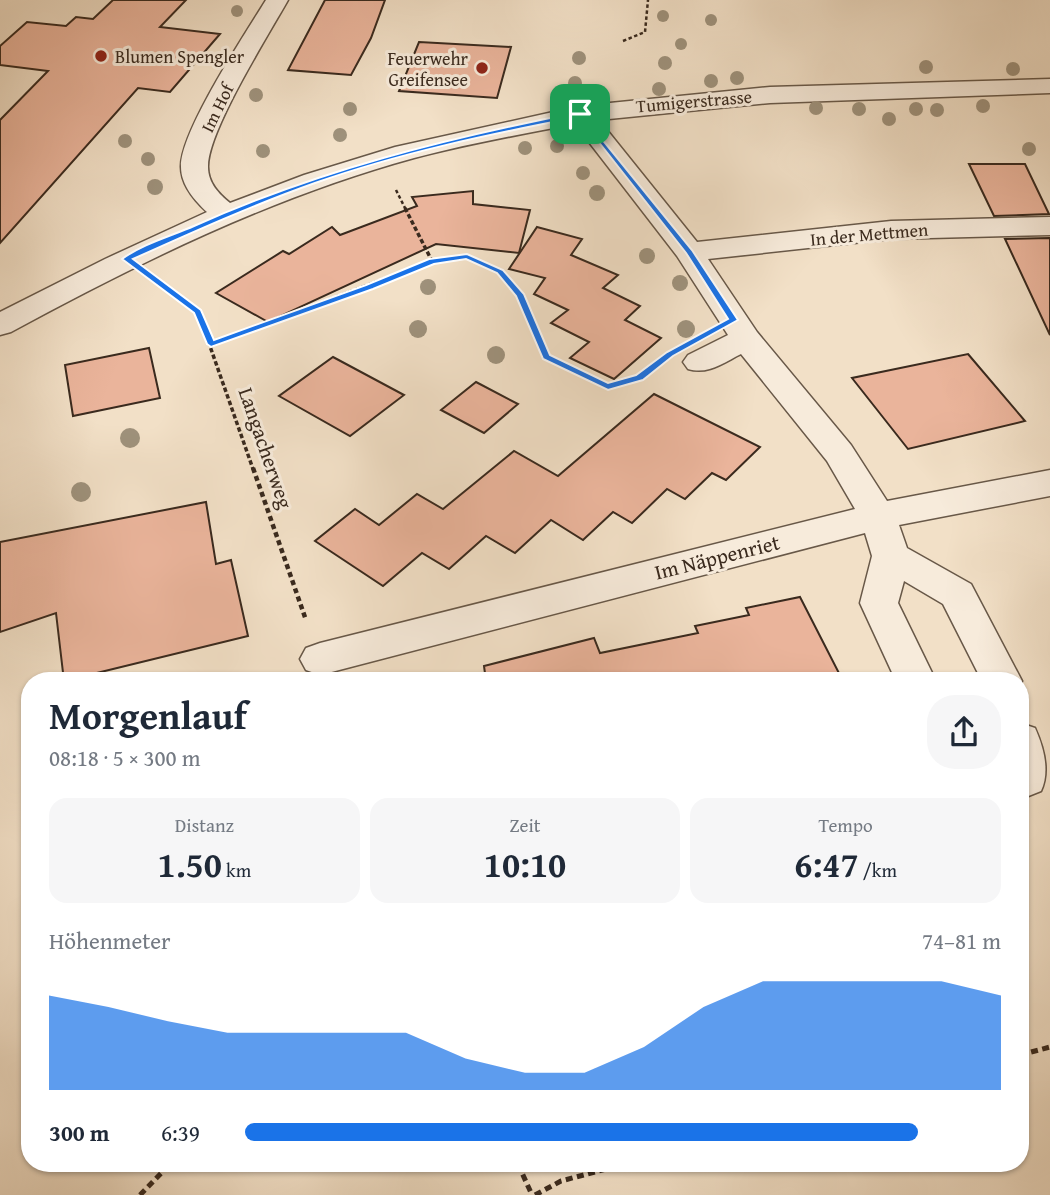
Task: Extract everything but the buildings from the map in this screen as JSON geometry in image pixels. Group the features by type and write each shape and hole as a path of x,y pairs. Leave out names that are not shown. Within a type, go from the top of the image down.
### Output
{"street":[{"name":"Im Hof","path":"227,214 200,188 193,165 205,132 276,0"},
{"name":"Tumigerstrasse","path":"0,325 127,259 227,214 314,181 464,137 580,114 728,96 898,88 1050,86"},
{"path":"580,114 689,252 746,339 839,453 877,516 891,556 879,603 912,672"},
{"name":"In der Mettmen","path":"689,252 891,230 1050,226"},
{"path":"699,362 746,339"},
{"name":"Im Näppenriet","path":"320,659 877,516 1050,483"},
{"path":"891,556 957,594 997,672"}],"path":[{"path":"623,41 645,32 648,0"},
{"path":"381,160 432,261"},
{"path":"211,344 369,287 432,261 467,256 500,272 520,296 546,357 608,387 639,378 660,362"},
{"name":"Langacherweg","path":"127,259 198,312 320,659"},
{"path":"1029,1053 1050,1047"},
{"path":"140,1195 162,1172"},
{"path":"522,1172 534,1195 561,1181 595,1172"}],"place":[{"name":"Blumen Spengler","path":"101,56"},
{"name":"Feuerwehr Greifensee","path":"482,68"}],"route":[{"path":"580,114 689,252 734,320 670,354 639,378 608,387 546,357 520,296 500,272 467,256 432,261 369,287 211,344 198,312 127,259 227,214 314,181 464,137 580,114"}]}
